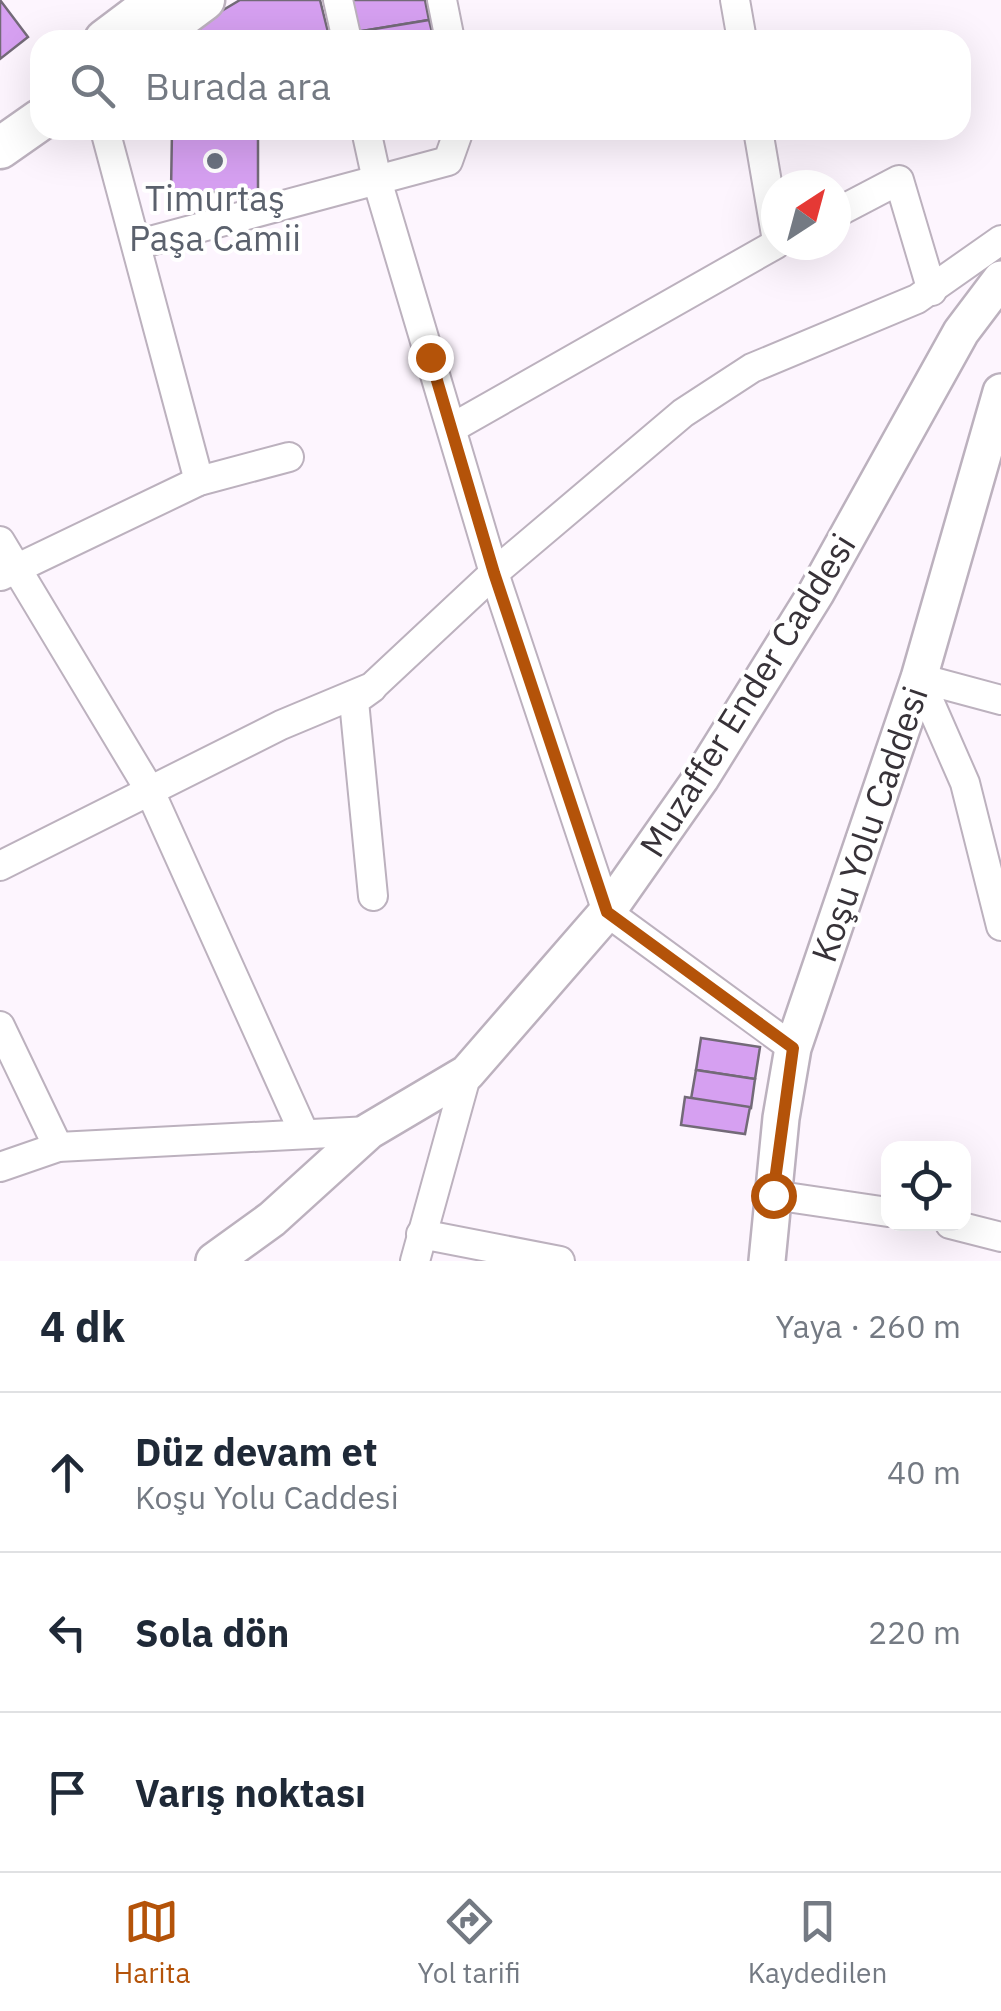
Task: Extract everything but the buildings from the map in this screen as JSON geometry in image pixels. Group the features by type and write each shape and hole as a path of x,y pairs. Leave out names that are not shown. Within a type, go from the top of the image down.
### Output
{"main road":[{"path":"118,30 158,0"},
{"path":"164,30 204,0"},
{"path":"0,116 30,95"},
{"path":"0,148 30,127"}],"street":[{"path":"338,0 345,30"},
{"path":"442,0 448,30"},
{"path":"736,0 740,30"},
{"path":"109,140 198,481"},
{"path":"368,140 494,573 607,912 793,1048"},
{"path":"139,244 448,161 456,140"},
{"path":"760,140 765,170"},
{"path":"851,204 899,180 932,291"},
{"path":"374,896 354,701 494,573 684,414 752,368 932,291 1001,240"},
{"path":"452,428 761,253"},
{"name":"Muzaffer Ender Caddesi","path":"214,1261 272,1219 369,1131 467,1073 607,912 732,728 816,593 961,332 1001,280"},
{"name":"Koşu Yolu Caddesi","path":"767,1261 793,1048 919,678 1001,392"},
{"path":"8,572 198,481 290,457"},
{"path":"0,541 8,572 148,789 303,1131"},
{"path":"919,678 1001,700"},
{"path":"919,678 964,783 1000,915"},
{"path":"0,866 281,725 372,687"},
{"path":"0,1026 58,1147"},
{"path":"467,1073 418,1248 560,1261"},
{"path":"0,1168 58,1147 303,1131 369,1131"},
{"path":"773,1195 881,1211"},
{"path":"971,1229 1001,1237"}],"place":[{"name":"Timurtaş Paşa Camii","path":"215,161"}],"route":[{"path":"430,357 494,573 607,912 793,1048 773,1195"}]}
